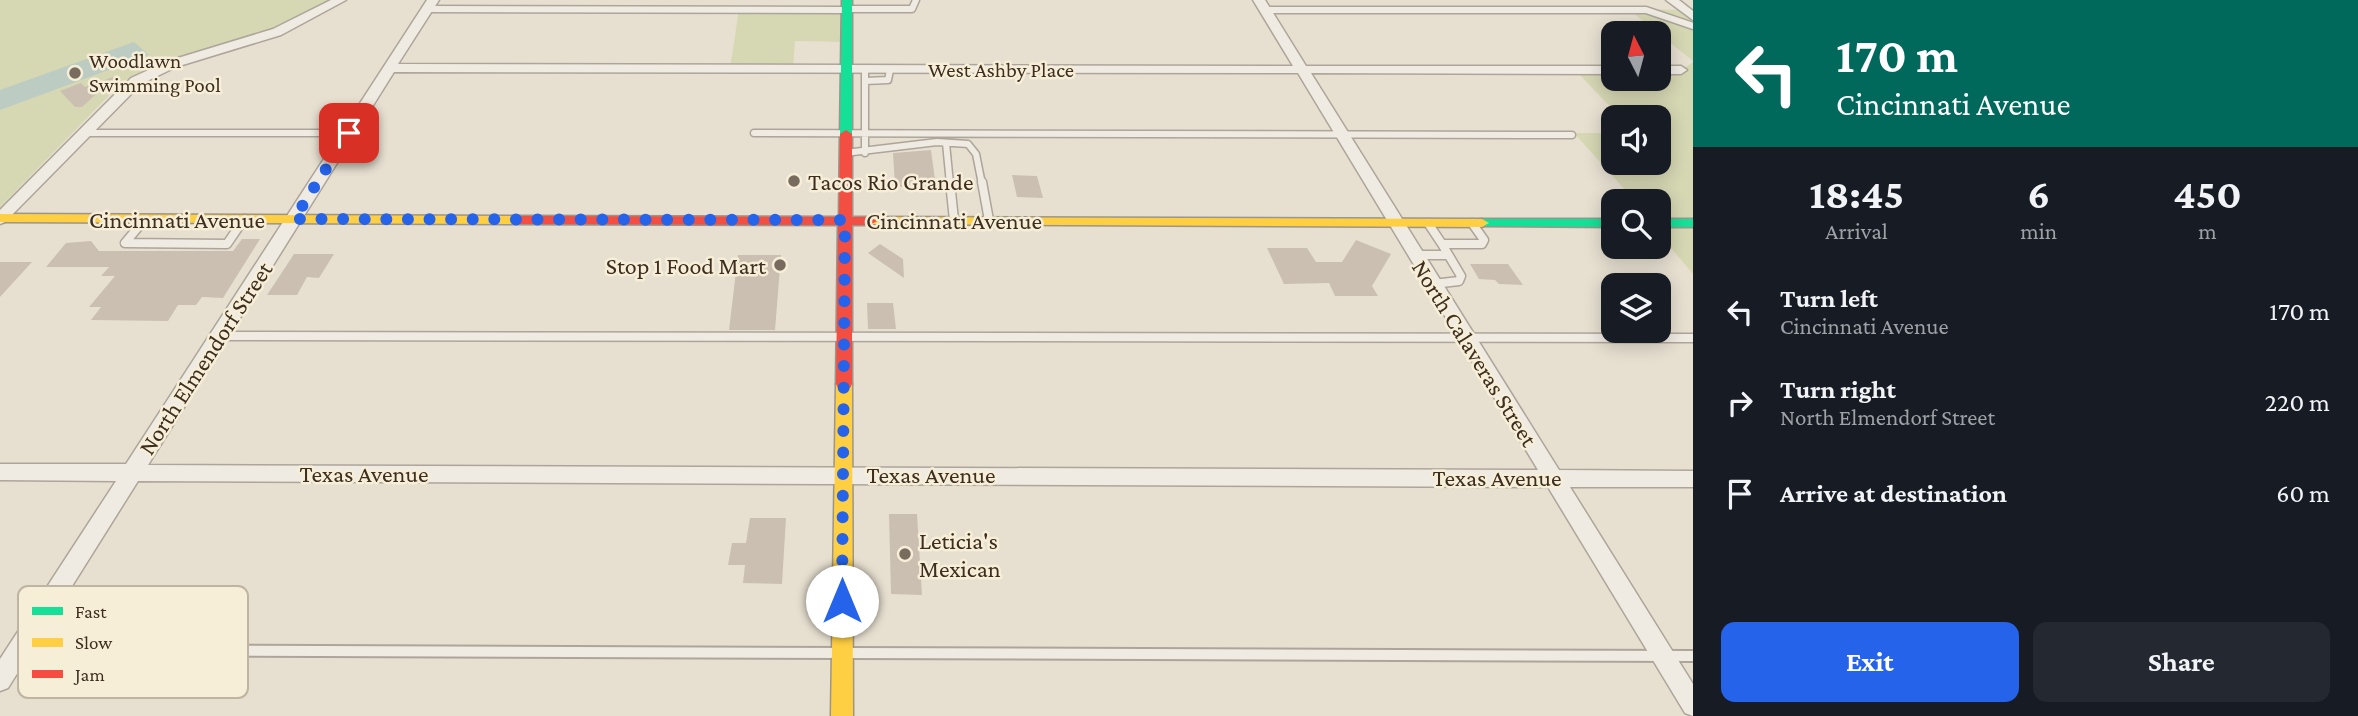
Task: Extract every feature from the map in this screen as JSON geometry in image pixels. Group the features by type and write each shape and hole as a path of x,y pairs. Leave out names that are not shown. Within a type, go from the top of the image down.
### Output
{"street":[{"path":"0,218 83,133 144,76 277,32 340,0"},
{"path":"1672,0 1693,17"},
{"name":"North Elmendorf Street","path":"60,586 430,4"},
{"name":"North Calaveras Street","path":"1262,5 1693,705"},
{"path":"842,716 846,6"},
{"name":"West Ashby Place","path":"389,68 846,70 865,76 890,70 1601,70"},
{"path":"1671,70 1681,70"},
{"name":"Cincinnati Avenue","path":"0,218 1601,223"},
{"path":"1671,223 1693,223"},
{"name":"Texas Avenue","path":"0,472 1693,479"},
{"name":"North Elmendorf Street","path":"0,680 18,652"}],"lane":[{"path":"430,4 846,6 912,9 916,0"},
{"path":"1262,5 1647,10 1693,26"},
{"path":"865,76 865,153"},
{"path":"83,133 349,133"},
{"path":"754,133 1299,134 1342,137 1572,135"},
{"path":"946,143 954,220"},
{"path":"845,153 865,153 899,144 968,144 976,154 989,220"},
{"path":"145,219 125,243 227,244 244,219"},
{"path":"1428,223 1461,276 1459,281 1433,284"},
{"path":"1442,244 1482,244 1484,240 1472,223"},
{"path":"1415,255 1448,255"},
{"path":"219,336 1693,338"},
{"path":"248,651 1693,656"}],"green space":[{"path":"0,0 331,0 282,26 173,59 122,82 0,207"},
{"path":"739,9 846,10 846,42 795,41 793,69 730,69"},
{"path":"1628,9 1693,10 1693,61 1671,43 1671,21 1643,21"},
{"path":"1693,62 1693,274 1671,248 1671,189 1624,189 1612,175 1671,175 1671,105 1609,105 1575,70 1601,70 1601,91 1671,91 1671,70 1681,70"},
{"path":"1574,133 1601,133 1601,163"}],"shaded area":[{"name":"Woodlawn Swimming Pool","path":"134,42 149,55 0,110 0,90"}],"building":[{"path":"116,76 82,107 75,107 60,91 81,83 85,87"},
{"path":"931,150 936,187 895,187 893,153"},
{"path":"1012,175 1037,176 1043,198 1017,197"},
{"path":"242,239 260,239 223,298 202,297 196,305 178,305 168,321 91,320 101,307 89,307 115,276 101,276 109,267 46,267 66,243 91,241 99,251 233,251"},
{"path":"1356,240 1391,254 1372,286 1378,296 1335,296 1329,283 1284,284 1267,248 1307,248 1316,262 1342,262"},
{"path":"880,244 903,259 904,278 868,253"},
{"path":"294,254 334,254 319,278 307,277 297,295 267,295"},
{"path":"738,255 781,255 775,330 729,330"},
{"path":"0,262 32,262 0,297"},
{"path":"1470,264 1508,264 1523,285 1499,284 1495,280 1479,279"},
{"path":"867,303 893,303 896,329 868,329"},
{"name":"Leticia's Mexican","path":"889,514 917,514 922,595 891,594"},
{"path":"750,518 786,518 782,584 743,583 745,565 728,565 732,543 746,543"}],"traffic: fast":[{"path":"846,134 847,0"},
{"path":"1482,223 1601,223"},
{"path":"1671,223 1693,223"}],"traffic: slow":[{"path":"0,218 517,220"},
{"path":"870,221 1482,223"},
{"path":"842,716 844,384"}],"traffic: jam":[{"path":"844,384 846,134"},
{"path":"517,220 870,221"}],"place":[{"name":"Woodlawn Swimming Pool","path":"75,73"},
{"name":"Tacos Rio Grande","path":"794,181"},
{"name":"Stop 1 Food Mart","path":"780,265"},
{"name":"Leticia's Mexican","path":"905,554"}],"route":[{"path":"349,133 294,219 845,220 842,601"}]}
